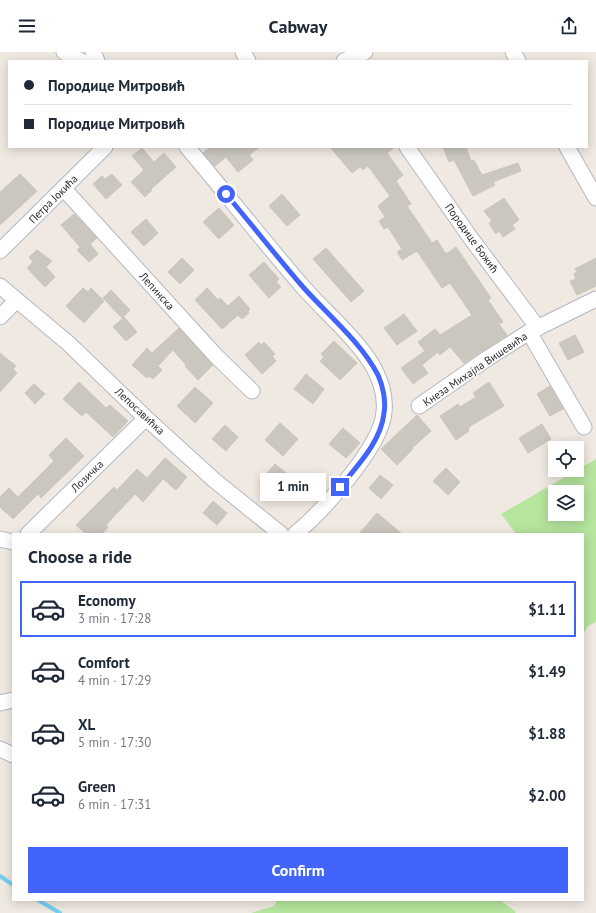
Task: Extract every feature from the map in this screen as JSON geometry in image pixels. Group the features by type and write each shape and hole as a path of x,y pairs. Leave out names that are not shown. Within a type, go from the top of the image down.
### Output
{"street":[{"path":"64,52 79,60"},
{"path":"347,60 365,52"},
{"name":"Петра Јокића","path":"0,251 104,148"},
{"path":"189,148 303,287 361,349 379,376 384,394 382,426 370,448 323,508 296,533"},
{"name":"Породице Божић","path":"408,148 534,330 584,427"},
{"path":"568,148 596,198"},
{"name":"Лепинска","path":"64,189 216,356 252,391"},
{"name":"Лепосавићка","path":"0,286 68,343 146,418 214,480 280,533"},
{"name":"Кнеза Михајла Вишевића","path":"418,406 488,358 534,330 596,299"},
{"path":"0,317 17,300"},
{"name":"Лозичка","path":"29,533 146,418"},
{"path":"0,539 12,542"},
{"path":"0,703 12,700"},
{"path":"0,748 12,754"}],"green space":[{"path":"596,459 596,622 588,626 584,632 584,533 515,533 501,514 548,487 548,521 584,521 584,485 551,485 565,477 584,477 584,466"},
{"path":"276,901 501,901 516,912 251,913 274,906"}],"building":[{"path":"142,148 154,162 164,153 176,167 151,189 152,190 145,197 131,182 144,170 132,156"},
{"path":"209,148 259,148 249,155 253,160 238,172 226,157 215,166 203,153"},
{"path":"331,148 394,148 387,153 403,175 396,181 411,204 407,206 432,243 437,240 446,254 456,247 491,298 488,300 503,322 499,324 507,335 464,363 450,347 440,355 438,352 422,365 428,373 413,384 401,368 425,351 418,342 435,329 440,335 472,315 450,283 442,288 417,251 402,260 397,252 402,249 388,227 384,229 379,221 385,217 378,206 390,196 368,166 363,170 360,167 352,173"},
{"path":"443,148 466,148 471,161 474,160 482,175 518,163 521,171 493,182 495,185 473,196 454,160 449,162"},
{"path":"20,174 37,191 0,225 0,192"},
{"path":"112,174 122,185 106,199 93,184 102,176 105,179"},
{"path":"282,194 300,215 287,226 269,206"},
{"path":"504,198 519,220 512,225 515,229 503,237 499,231 496,234 489,223 492,221 484,211"},
{"path":"219,208 234,225 219,239 203,222"},
{"path":"74,214 97,238 90,244 98,254 89,262 77,250 80,247 61,225"},
{"path":"146,219 158,233 144,246 131,232"},
{"path":"326,248 364,291 351,302 313,259"},
{"path":"37,250 52,261 46,267 55,277 45,287 27,268 33,262 29,257"},
{"path":"182,258 194,270 180,284 168,272"},
{"path":"596,258 596,286 577,295 570,281 576,279 574,274 577,272 575,269"},
{"path":"264,262 279,279 276,282 281,287 269,298 249,275"},
{"path":"83,288 88,292 91,288 104,301 84,323 66,306"},
{"path":"207,288 218,300 220,298 228,306 239,296 250,309 248,311 249,313 242,319 238,315 222,329 195,300"},
{"path":"111,290 130,310 122,318 103,298"},
{"path":"404,314 417,331 397,345 384,328"},
{"path":"124,317 137,332 126,341 113,327"},
{"path":"179,328 213,365 198,380 173,350 158,366 162,370 153,379 149,376 147,378 132,365 147,348 152,353"},
{"path":"575,335 584,352 568,360 559,343"},
{"path":"334,341 357,363 340,380 320,361 324,357 321,354"},
{"path":"259,342 261,345 264,342 275,354 272,356 276,361 262,374 245,355"},
{"path":"0,353 16,366 13,369 17,373 0,392"},
{"path":"306,374 324,389 313,404 294,389"},
{"path":"79,382 106,408 110,405 128,421 113,437 86,412 82,416 63,399"},
{"path":"489,382 504,406 472,425 468,429 469,431 456,440 440,416 458,404 460,407 476,397 473,393"},
{"path":"34,384 45,394 35,404 25,393"},
{"path":"550,386 563,409 550,416 537,394"},
{"path":"195,387 213,403 195,423 177,406"},
{"path":"417,415 431,431 412,448 413,449 397,465 381,449"},
{"path":"280,423 298,439 283,456 265,440"},
{"path":"542,424 551,439 528,453 519,438"},
{"path":"225,425 238,437 226,451 212,439"},
{"path":"343,428 360,443 346,458 329,444"},
{"path":"66,438 84,456 41,498 38,494 13,519 0,507 0,497 9,488 18,497 54,461 49,455"},
{"path":"165,458 187,477 176,490 163,479 143,502 135,494 106,525 108,527 103,533 85,533 76,525 114,487 117,490 137,469 147,478"},
{"path":"275,464 290,476 276,493 261,480"},
{"path":"446,468 460,482 448,495 433,481"},
{"path":"380,475 393,485 381,499 369,488"},
{"path":"213,501 227,513 217,525 203,513"},
{"path":"377,513 401,533 360,533"}],"waterway":[{"path":"0,876 12,884"},
{"path":"40,901 60,913"}],"route":[{"path":"226,194 303,287 361,349 379,376 384,394 382,426 370,448 340,487"}]}
